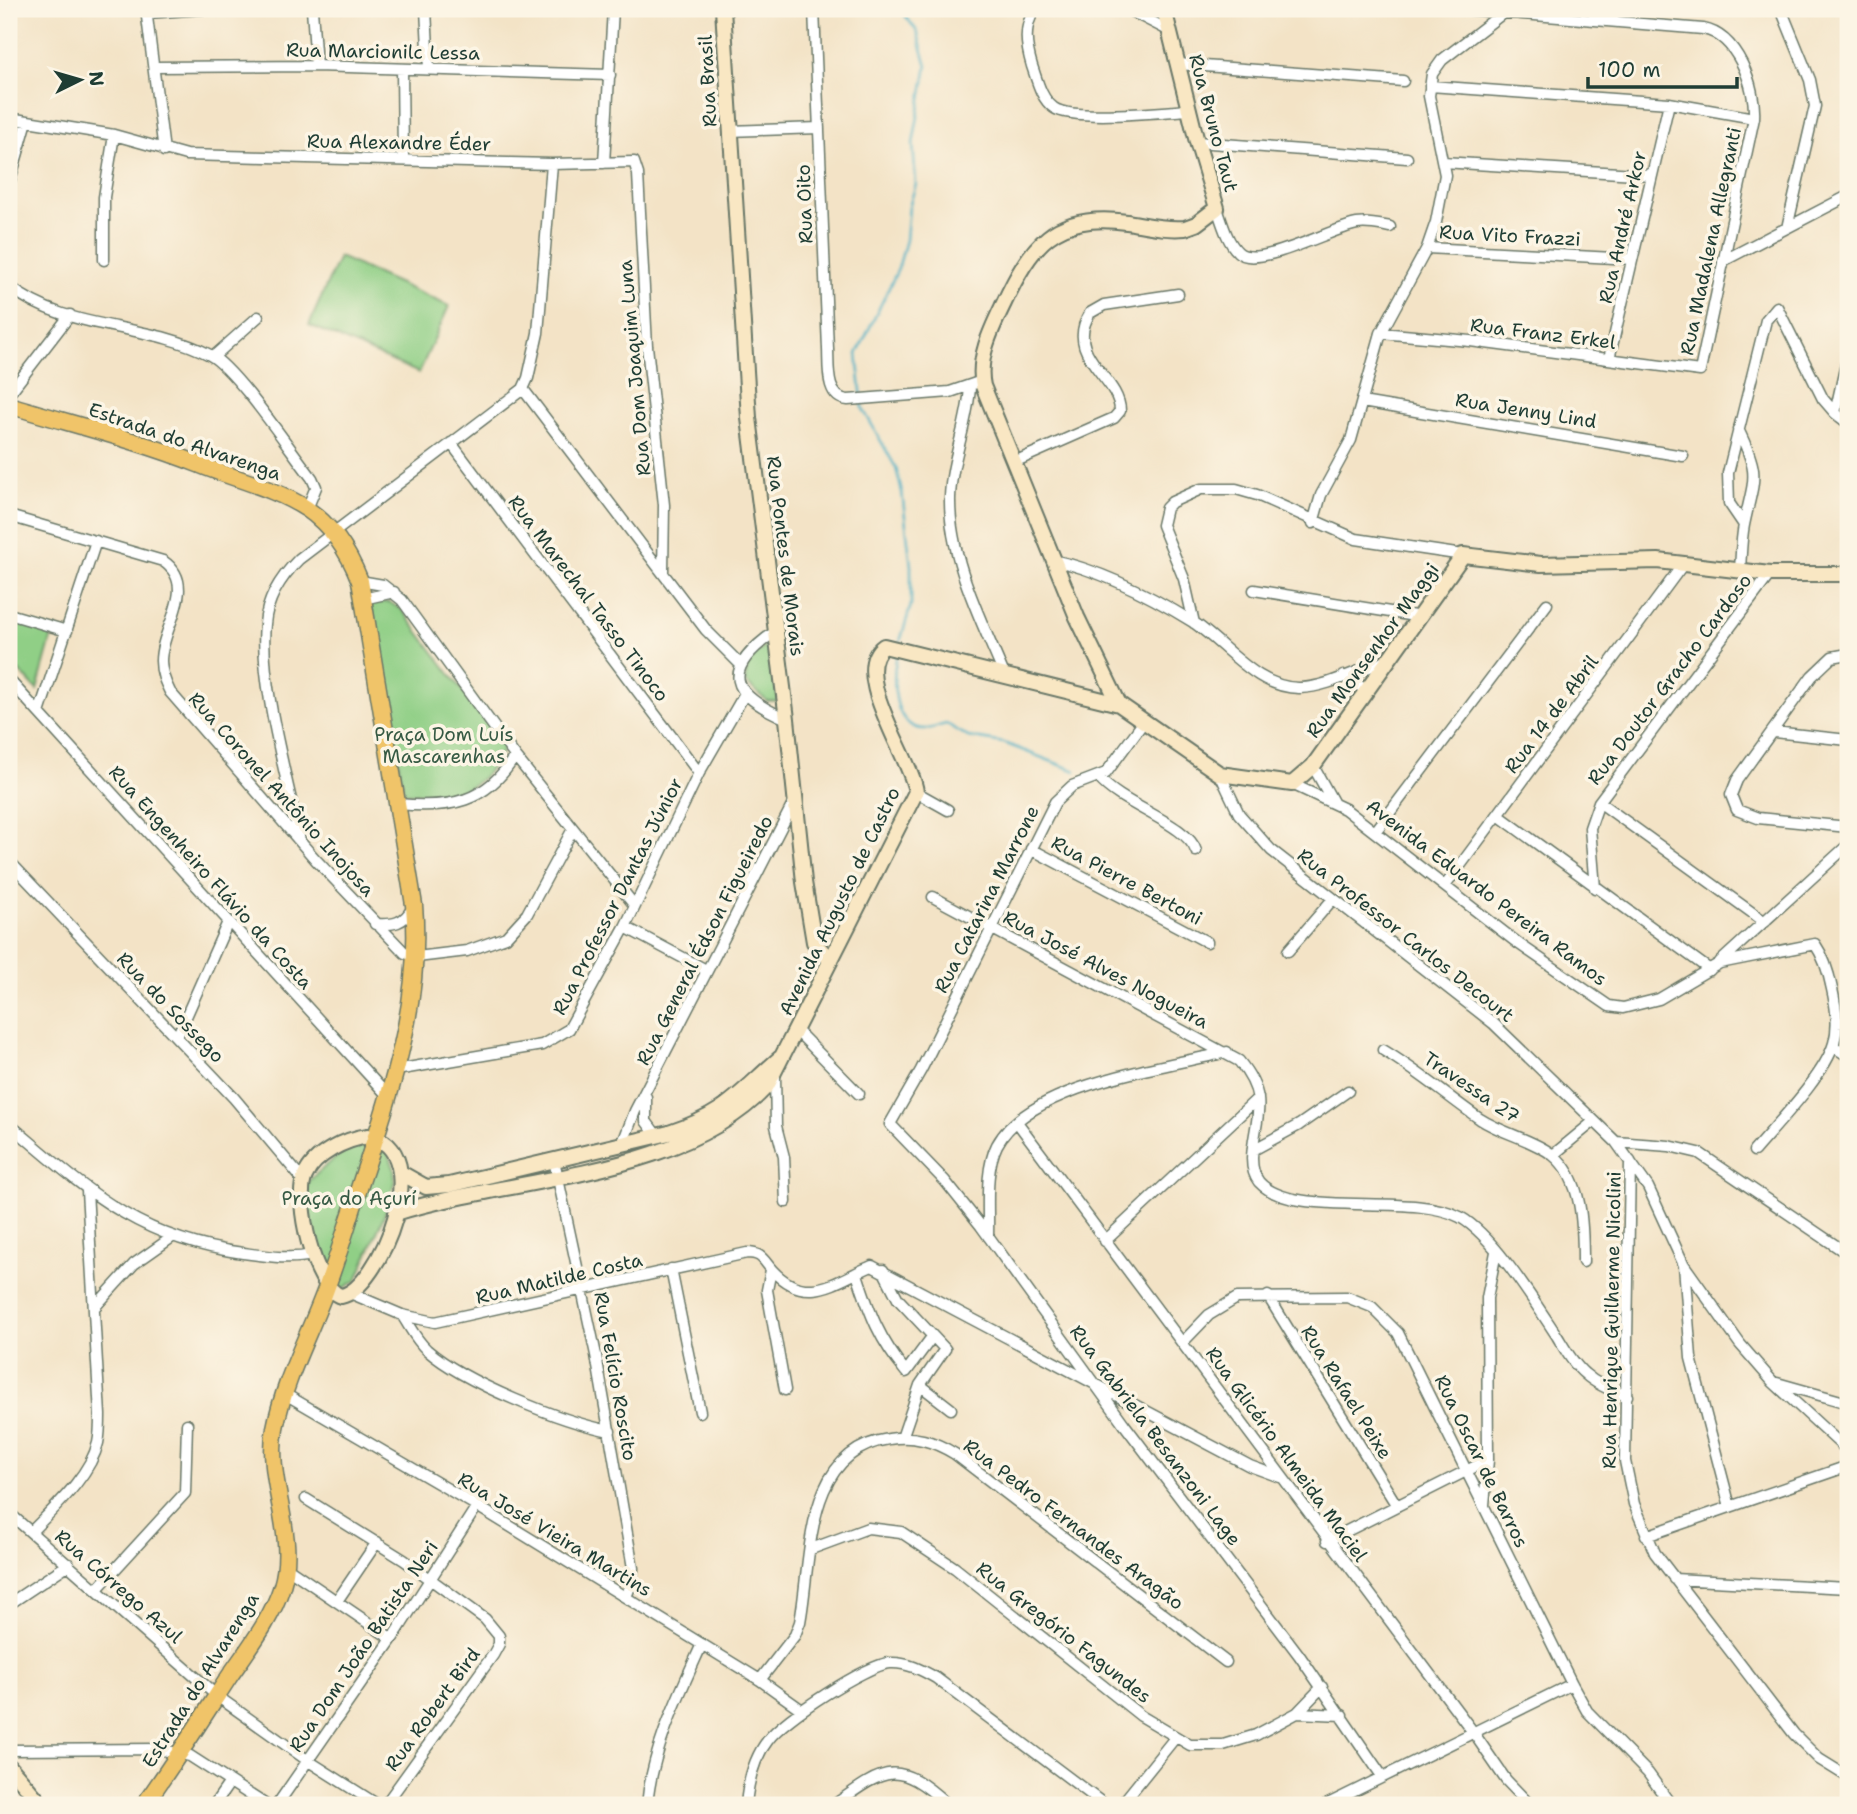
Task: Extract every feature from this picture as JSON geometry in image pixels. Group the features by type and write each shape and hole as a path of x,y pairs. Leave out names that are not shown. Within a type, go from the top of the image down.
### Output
{"main road":[{"name":"Estrada do Alvarenga","path":"9,405 236,477 307,509 332,533 349,554 360,581 414,905 417,957 408,1022 396,1070 327,1288 285,1394 274,1432 273,1455 282,1514 286,1567 271,1612 144,1805"}],"street":[{"path":"164,151 146,11 203,9"},
{"path":"312,9 316,66"},
{"path":"426,9 429,69"},
{"path":"604,163 613,9"},
{"name":"Rua Brasil","path":"723,9 730,151"},
{"name":"Rua Oito","path":"814,9 830,384 841,400 950,392 976,384"},
{"path":"1035,9 1027,26 1026,41 1037,82 1051,107 1059,111 1090,114 1188,110"},
{"path":"1127,9 1170,31"},
{"name":"Rua Bruno Taut","path":"1164,9 1197,142 1217,208 1233,246 1244,256 1258,257 1357,224 1390,227"},
{"path":"1463,9 1605,21 1617,9"},
{"path":"1781,9 1810,80 1815,106 1787,228"},
{"path":"1313,523 1321,495 1346,454 1381,333 1427,248 1443,190 1443,162 1430,86 1432,74 1442,60 1503,13"},
{"name":"Rua Madalena Allegranti","path":"1605,21 1703,29 1720,34 1748,79 1754,97 1754,118 1700,372"},
{"path":"1178,64 1403,81"},
{"name":"Rua Marcionilc Lessa","path":"155,67 316,66 610,75"},
{"path":"402,69 403,159"},
{"path":"1430,86 1669,103 1754,118"},
{"name":"Rua André Arkor","path":"1609,359 1669,103"},
{"name":"Rua Alexandre Éder","path":"9,118 114,135 164,151 203,156 552,164 634,162"},
{"path":"9,184 27,121"},
{"path":"729,131 819,128"},
{"path":"104,260 104,197 114,135"},
{"path":"1197,142 1407,158"},
{"name":"Rua Pontes de Morais","path":"730,151 749,418 788,719 793,802 814,942 829,959"},
{"name":"Rua Dom Joaquim Luna","path":"634,162 638,174 647,346 664,505 663,573"},
{"path":"1443,162 1651,175"},
{"path":"300,842 266,668 265,623 282,576 332,533 523,389 528,379 538,333 552,164"},
{"path":"1723,261 1848,196"},
{"path":"1005,677 956,553 951,525 953,474 982,360 997,318 1028,258 1050,233 1064,226 1091,221 1185,228 1196,224 1217,208"},
{"name":"Rua Vito Frazzi","path":"1427,248 1632,259"},
{"path":"9,286 41,306 176,342 213,357 238,382 312,478 314,495 307,509"},
{"path":"1014,462 1114,418 1120,411 1117,398 1088,356 1084,330 1090,313 1104,304 1178,294"},
{"path":"1744,525 1729,503 1728,473 1763,327 1777,307 1823,399 1848,423"},
{"path":"9,394 70,315"},
{"path":"213,357 258,317"},
{"name":"Rua Franz Erkel","path":"1381,333 1700,372"},
{"path":"1835,413 1848,355"},
{"path":"976,384 1014,462 1052,560 1119,704"},
{"path":"523,389 706,630 740,664"},
{"name":"Rua Jenny Lind","path":"1362,402 1683,456"},
{"path":"1737,428 1750,454 1756,477 1744,525 1740,570"},
{"name":"Rua Marechal Tasso Tinoco","path":"451,443 699,773"},
{"path":"1194,623 1184,579 1162,524 1166,508 1172,502 1202,489 1236,489 1267,499 1313,523 1356,539 1463,555 1541,564 1632,561 1684,563 1770,574 1848,574"},
{"name":"Rua Coronel Antônio Inojosa","path":"9,516 163,561 177,575 181,589 164,645 163,676 180,706 375,924 399,949 417,957"},
{"path":"38,713 96,541"},
{"name":"Rua Monsenhor Maggi","path":"1312,766 1422,617 1463,555"},
{"path":"1052,560 1112,580 1194,623 1269,680 1301,688 1387,661"},
{"name":"Rua 14 de Abril","path":"1445,886 1684,563"},
{"name":"Rua Doutor Gracho Cardoso","path":"1595,888 1590,828 1598,802 1770,574"},
{"path":"360,581 383,585 394,592 515,756 635,906"},
{"path":"1254,590 1422,617"},
{"path":"363,599 394,592"},
{"path":"1376,832 1547,604"},
{"path":"9,614 67,631"},
{"path":"776,631 752,650 740,664 739,680 744,695 751,702 788,719"},
{"name":"Avenida Eduardo Pereira Ramos","path":"887,645 1119,704 1220,774 1292,784 1333,802 1376,832 1559,974 1609,1006 1623,1008 1659,999 1720,963 1815,944 1831,982 1837,1023"},
{"name":"Avenida Augusto de Castro","path":"402,1174 426,1187 450,1192 559,1176 629,1160 706,1134 750,1104 775,1076 829,959 916,792 909,765 883,713 877,693 874,661 876,652 887,645"},
{"path":"1848,654 1824,662 1733,787 1732,803 1737,810 1758,818 1848,827"},
{"path":"1344,676 1366,690"},
{"name":"Rua Engenheiro Flávio da Costa","path":"9,680 388,1097"},
{"name":"Rua Professor Dantas Júnior","path":"396,1070 464,1060 553,1041 575,1021 625,927 699,773 744,695"},
{"name":"Rua Catarina Marrone","path":"890,1124 921,1070 1031,849 1064,791 1082,782 1099,778 1118,760 1145,720"},
{"path":"1774,732 1848,740"},
{"path":"398,804 430,807 472,798 500,778 515,756"},
{"path":"1292,784 1312,766"},
{"name":"Avenida Eduardo Pereira Ramos","path":"1312,766 1333,802"},
{"name":"Rua Professor Carlos Decourt","path":"1220,774 1231,802 1259,839 1493,1023 1616,1142 1648,1187 1684,1265"},
{"path":"1099,778 1118,796 1180,831 1194,845 1196,851"},
{"path":"916,792 948,810"},
{"name":"Rua General Édson Figueiredo","path":"622,1146 635,1111 793,802"},
{"path":"1598,802 1765,922"},
{"path":"1498,815 1710,970"},
{"path":"417,957 467,951 506,937 527,914 573,829"},
{"path":"1720,963 1848,845"},
{"name":"Rua Pierre Bertoni","path":"1031,849 1207,942"},
{"name":"Rua do Sossego","path":"9,862 177,1037 303,1180"},
{"name":"Rua José Alves Nogueira","path":"933,897 1227,1052 1249,1074 1258,1098"},
{"path":"1288,951 1333,899"},
{"name":"Rua Coronel Antônio Inojosa","path":"375,924 396,924 404,920 414,905"},
{"path":"177,1037 228,922"},
{"path":"625,927 706,970"},
{"path":"1754,1151 1804,1091 1833,1046 1837,1023 1848,1022"},
{"path":"797,1031 859,1094"},
{"path":"1833,1046 1848,1056"},
{"name":"Travessa 27","path":"1383,1050 1423,1074 1497,1129 1553,1155"},
{"path":"988,1236 992,1160 996,1146 1017,1122 1056,1099 1100,1081 1227,1052"},
{"name":"Avenida Augusto de Castro","path":"396,1213 450,1192 554,1160 657,1136 714,1115 742,1095 781,1058"},
{"path":"775,1076 776,1126 784,1157 786,1202"},
{"path":"1254,1150 1299,1125 1348,1091"},
{"name":"Rua General Édson Figueiredo","path":"646,1093 646,1121 657,1136"},
{"path":"1258,1098 1255,1175 1269,1190 1283,1196 1440,1210 1463,1219 1496,1252 1578,1368 1595,1382 1627,1396"},
{"path":"1105,1241 1258,1098"},
{"name":"Rua Glicério Almeida Maciel","path":"1017,1122 1327,1541 1473,1732 1506,1780 1530,1805"},
{"path":"1583,1262 1579,1202 1572,1183 1553,1155 1593,1122"},
{"path":"9,1124 88,1191 118,1212 171,1238 210,1248 260,1255 313,1255"},
{"name":"Rua Gabriela Besanzoni Lage","path":"890,1124 945,1181 988,1236 1094,1383 1322,1687 1382,1776"},
{"path":"376,1137 393,1152 402,1174 396,1213 375,1262 350,1293 336,1295 327,1288 313,1255 303,1180 311,1167 332,1150 350,1140 376,1137"},
{"path":"1616,1142 1669,1146 1699,1153 1848,1254"},
{"name":"Rua Felício Roscito","path":"554,1160 584,1290 633,1568 632,1582 626,1597"},
{"name":"Rua Henrique Guilherme Nicolini","path":"1630,1161 1625,1461 1634,1504 1646,1536 1674,1579 1805,1747 1848,1777"},
{"path":"31,1532 77,1479 99,1442 100,1415 88,1191"},
{"path":"94,1308 134,1264 171,1238"},
{"path":"1484,1506 1488,1460 1487,1298 1496,1252"},
{"name":"Rua Matilde Costa","path":"350,1293 402,1315 435,1322 747,1253 762,1256 771,1270 804,1289 814,1290 842,1283 872,1266 883,1270"},
{"path":"1684,1265 1740,1344 1773,1382 1848,1451"},
{"path":"1684,1265 1691,1357 1730,1507"},
{"path":"671,1269 700,1412"},
{"path":"771,1270 767,1290 785,1390"},
{"path":"883,1270 1250,1466 1280,1477"},
{"path":"883,1270 898,1299 945,1349 920,1385 902,1438"},
{"path":"857,1274 873,1324 885,1347 906,1372 932,1336"},
{"name":"Rua Rafael Peixe","path":"1268,1296 1397,1506"},
{"name":"Rua Oscar de Barros","path":"1182,1343 1225,1303 1237,1298 1347,1297 1366,1304 1385,1318 1416,1365 1587,1711 1648,1773 1671,1805"},
{"path":"402,1315 425,1348 453,1367 517,1399 577,1423 610,1431"},
{"path":"1773,1382 1848,1403"},
{"path":"920,1385 951,1409"},
{"name":"Rua José Vieira Martins","path":"285,1394 626,1597 760,1679 802,1710"},
{"path":"97,1590 185,1493 187,1424"},
{"name":"Rua Pedro Fernandes Aragão","path":"760,1679 795,1635 800,1622 817,1508 825,1485 837,1467 850,1455 873,1443 902,1438 925,1439 955,1454 1226,1662"},
{"path":"1327,1541 1488,1460"},
{"path":"1646,1536 1848,1466"},
{"name":"Rua Robert Bird","path":"306,1499 377,1542 496,1629 499,1644 385,1805"},
{"name":"Rua Dom João Batista Neri","path":"277,1805 392,1639 477,1506"},
{"name":"Rua Córrego Azul","path":"9,1513 218,1696 307,1760 378,1805"},
{"name":"Rua Gregório Fagundes","path":"811,1549 868,1528 901,1532 955,1568 1174,1739 1190,1745 1223,1745 1256,1735 1297,1713 1322,1687"},
{"path":"337,1601 377,1542"},
{"path":"9,1604 69,1564"},
{"path":"286,1567 392,1639"},
{"path":"1674,1579 1848,1588"},
{"path":"647,1805 660,1747 679,1694 702,1644"},
{"path":"746,1805 748,1782 758,1755 776,1731 802,1710 883,1665 893,1663 920,1669 1105,1805"},
{"path":"1326,1805 1572,1684"},
{"path":"1297,1713 1342,1715"},
{"path":"1121,1805 1174,1739"},
{"path":"9,1750 159,1749 181,1752 266,1805"},
{"path":"9,1766 43,1805"},
{"path":"834,1805 869,1782 894,1771 913,1777 948,1805"},
{"path":"214,1805 230,1782"}],"green space":[{"path":"339,257 449,306 419,373 309,325"},
{"name":"Praça Dom Luís Mascarenhas","path":"389,602 402,610 505,747 484,776 464,789 439,793 404,793 370,603"},
{"path":"9,619 53,632 37,690 9,660"},
{"path":"770,643 778,701 767,701 745,682 748,659"},
{"name":"Praça do Açurí","path":"358,1146 388,1151 395,1180 386,1211 357,1280 342,1289 331,1280 318,1255 311,1226 306,1183 342,1152"}],"waterway":[{"path":"899,645 911,605 911,566 902,492 896,468 863,409 857,354 898,269 916,184 913,144 927,66 917,31 900,9"},
{"path":"897,654 894,675 896,700 906,721 914,727 928,729 947,724 968,737 1004,743 1076,771"}]}
